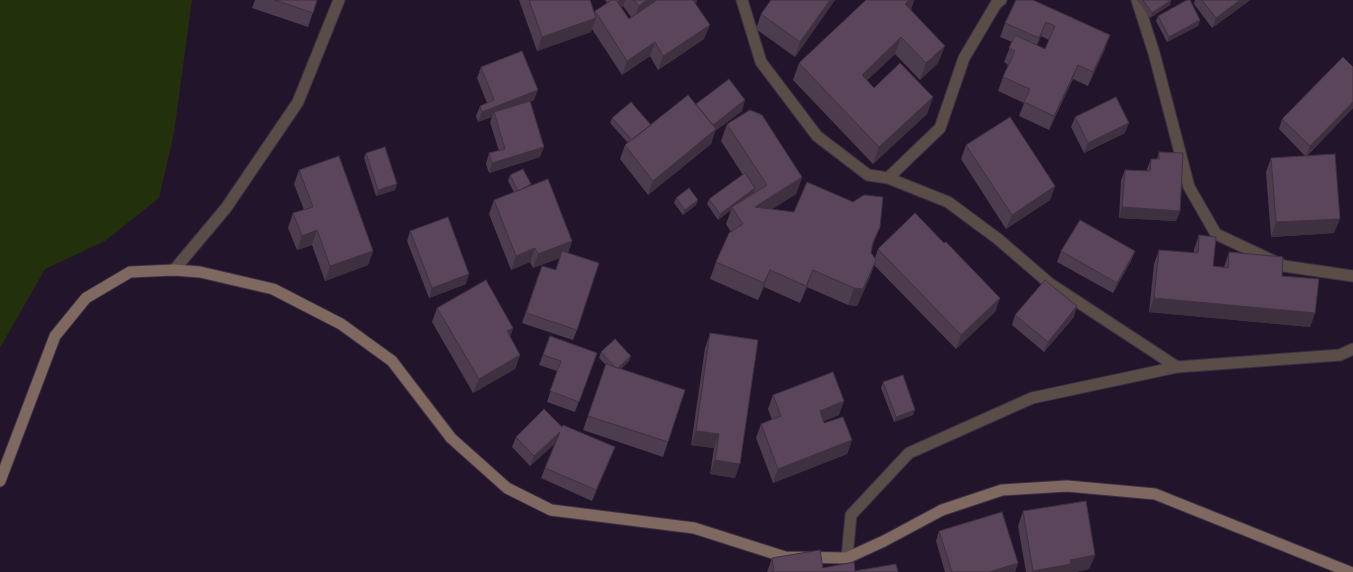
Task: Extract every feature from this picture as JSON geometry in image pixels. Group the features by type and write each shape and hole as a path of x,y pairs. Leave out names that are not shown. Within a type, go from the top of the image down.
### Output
{"main road":[{"path":"0,481 55,336 86,298 130,272 174,270 200,272 273,289 341,324 392,361 451,438 507,488 551,510 694,528 785,557 847,558 884,541 942,510 1002,490 1067,486 1155,494 1350,572"}],"street":[{"path":"174,270 226,208 298,102 339,0"},
{"path":"742,0 761,62 818,136 868,175 888,178 948,202 998,239 1048,283 1177,367"},
{"path":"888,178 940,128 964,58 996,4 1001,0"},
{"path":"1137,0 1154,53 1189,187 1216,234 1284,266 1353,276"},
{"path":"847,558 851,515 909,453 1032,398 1177,367 1340,355 1353,349"}],"green space":[{"path":"0,0 192,0 174,133 159,198 105,241 45,269 0,348"}],"building":[{"path":"275,0 317,0 313,13"},
{"path":"529,0 590,0 596,18 542,37"},
{"path":"612,0 616,0 629,19 657,0 693,0 710,25 663,56 655,42 627,61 595,11"},
{"path":"634,0 647,0 639,6"},
{"path":"771,0 830,0 800,42 761,14"},
{"path":"866,0 909,0 905,4 945,46 926,63 901,37 862,75 874,88 900,63 933,97 879,147 799,63"},
{"path":"1016,0 1033,0 1110,35 1093,72 1078,65 1054,116 1024,102 1030,89 1003,77 1015,51 1009,48 1015,35 1045,49 1055,26 1046,22 1039,38 1005,23"},
{"path":"1143,0 1171,0 1152,13"},
{"path":"1187,0 1190,0 1200,20 1169,37 1158,16"},
{"path":"1202,0 1240,0 1216,18"},
{"path":"522,51 538,90 482,112 480,106 494,100 481,67"},
{"path":"1343,57 1353,67 1353,102 1310,146 1282,119"},
{"path":"729,79 745,100 713,125 696,104"},
{"path":"688,95 716,129 653,181 625,145"},
{"path":"1116,97 1129,123 1088,143 1075,117"},
{"path":"530,101 544,147 492,163 489,153 505,149 494,112"},
{"path":"631,102 651,125 632,140 612,118"},
{"path":"750,110 762,115 802,177 755,207 794,212 807,182 853,202 864,195 883,197 880,227 873,242 871,253 876,260 863,289 854,288 813,270 806,286 770,270 764,283 716,262 729,233 743,224 732,207 767,185 727,124"},
{"path":"1010,117 1055,186 1012,215 966,145"},
{"path":"385,147 397,184 378,190 366,153"},
{"path":"1159,152 1183,153 1180,211 1122,207 1125,170 1150,171 1151,159 1159,159"},
{"path":"1335,154 1340,219 1276,222 1271,158"},
{"path":"339,156 373,251 330,266 317,230 302,236 293,213 313,207 299,170"},
{"path":"523,169 531,184 518,191 510,175"},
{"path":"745,173 755,188 720,214 709,199"},
{"path":"548,179 572,241 538,254 535,248 516,256 494,200"},
{"path":"689,188 698,200 685,210 676,198"},
{"path":"915,213 944,243 946,242 1000,298 961,335 878,249"},
{"path":"448,217 469,274 432,288 410,231"},
{"path":"1080,220 1135,251 1117,283 1061,251"},
{"path":"1199,235 1216,237 1213,266 1228,268 1229,252 1283,257 1282,276 1319,279 1315,313 1154,298 1159,250 1198,253"},
{"path":"562,251 599,263 577,330 526,313 542,266 556,270"},
{"path":"486,280 513,328 507,331 520,355 479,379 437,308"},
{"path":"1045,280 1077,306 1048,342 1015,315"},
{"path":"710,333 758,340 740,464 715,460 719,434 696,431"},
{"path":"550,336 597,353 579,402 550,391 561,361 543,355"},
{"path":"615,339 631,356 618,368 615,367 601,352"},
{"path":"606,364 685,390 668,442 588,416"},
{"path":"833,372 844,401 820,411 824,423 843,417 852,440 778,469 761,424 781,416 773,395"},
{"path":"903,375 915,410 896,417 883,382"},
{"path":"544,409 562,427 563,425 615,447 596,490 545,468 560,432 534,456 516,437"},
{"path":"1086,501 1095,555 1070,560 1071,564 1033,571 1023,511"},
{"path":"1002,512 1018,563 989,572 952,572 939,531"},
{"path":"820,550 823,568 854,562 855,571 896,564 898,572 771,572 774,571 772,558"}]}
